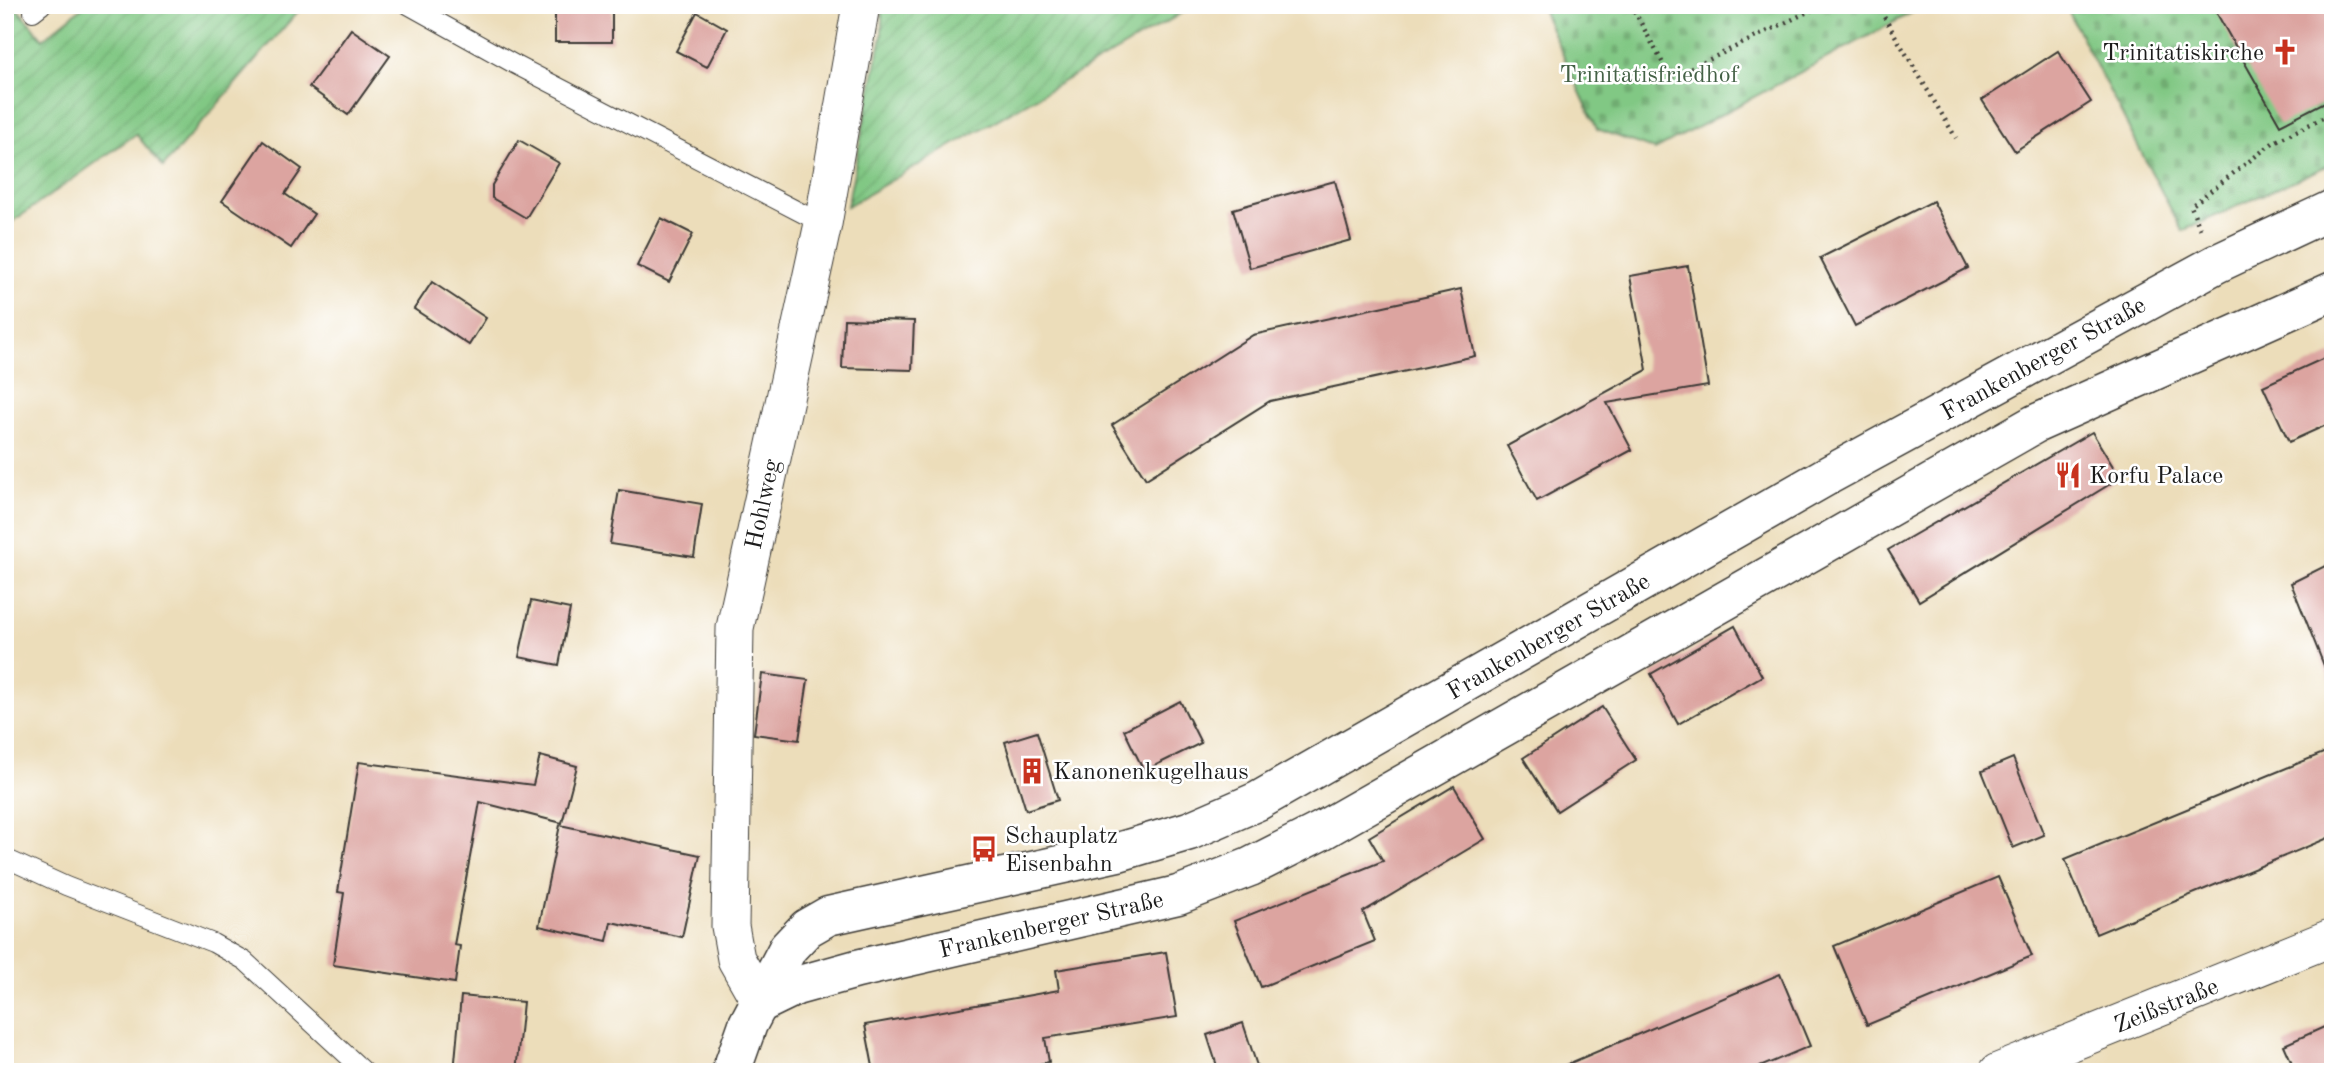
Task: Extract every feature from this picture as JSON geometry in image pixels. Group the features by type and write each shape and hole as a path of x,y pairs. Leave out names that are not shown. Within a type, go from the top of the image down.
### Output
{"main road":[{"name":"Frankenberger Straße","path":"732,1072 748,1024 788,948 807,928 828,916 1118,852 1189,831 1258,801 1827,476 2216,264 2333,209"},
{"name":"Frankenberger Straße","path":"761,1003 796,986 857,969 1178,895 1250,867 1321,831 2035,424 2333,291"}],"street":[{"name":"Hohlweg","path":"761,1003 736,959 730,926 735,628 823,224 861,5"},
{"name":"Zeißstraße","path":"1998,1072 2333,937"}],"lane":[{"path":"408,5 514,64 823,224"},
{"path":"5,858 213,943 245,961 365,1072"}],"path":[{"path":"1631,5 1671,78 1822,5"},
{"path":"1877,5 1956,138"},
{"path":"2216,264 2191,206 2274,142 2333,113"}],"green space":[{"path":"5,5 14,5 43,39 85,5 299,5 301,8 163,167 136,134 5,227"},
{"path":"882,5 1196,5 847,206 882,35"},
{"name":"Trinitatisfriedhof","path":"1540,5 1926,5 1655,150 1597,129"},
{"path":"2065,5 2333,5 2333,163 2182,231"}],"building":[{"path":"555,5 612,5 612,42 555,42"},
{"name":"Trinitatiskirche","path":"2212,5 2333,5 2333,98 2280,125"},
{"path":"697,12 727,29 707,67 676,51"},
{"path":"351,29 390,56 348,115 309,87"},
{"path":"2058,51 2091,102 2015,151 1982,100"},
{"path":"519,140 559,163 526,218 492,198 492,185"},
{"path":"263,141 302,169 285,194 314,214 291,248 222,201"},
{"path":"1335,181 1351,240 1250,268 1233,209"},
{"path":"1933,201 1968,268 1855,326 1820,258"},
{"path":"661,218 693,234 669,282 637,266"},
{"path":"1688,266 1708,386 1607,403 1632,450 1537,501 1507,446 1647,370 1630,276"},
{"path":"432,282 486,318 469,345 414,309"},
{"path":"1461,289 1475,356 1270,401 1146,479 1112,425 1253,335"},
{"path":"844,319 914,321 912,370 842,368"},
{"path":"2333,354 2333,422 2289,442 2263,386"},
{"path":"2092,432 2120,478 1919,601 1888,550"},
{"path":"619,490 702,504 694,557 610,544"},
{"path":"2333,562 2333,683 2331,683 2291,583"},
{"path":"531,601 570,609 559,665 519,657"},
{"path":"1735,626 1762,676 1678,724 1651,674"},
{"path":"762,674 808,680 799,740 754,734"},
{"path":"1180,701 1201,743 1144,771 1124,730"},
{"path":"1602,707 1636,760 1557,811 1523,758"},
{"name":"Kanonenkugelhaus","path":"1037,732 1058,800 1026,810 1005,742"},
{"path":"2333,749 2333,836 2096,934 2065,859"},
{"path":"540,756 577,766 562,823 480,802 454,945 460,946 455,983 333,965 344,893 338,892 359,762 533,785"},
{"path":"2013,758 2044,835 2013,848 1982,771"},
{"path":"1454,786 1485,839 1363,912 1375,941 1261,987 1234,921 1383,861 1369,837"},
{"path":"560,825 700,855 682,937 611,922 607,941 539,926"},
{"path":"1998,877 2032,956 1867,1025 1834,946"},
{"path":"1166,952 1177,1017 1045,1038 1049,1062 998,1072 874,1072 865,1025 1059,990 1056,970"},
{"path":"1780,974 1810,1046 1748,1072 1549,1072"},
{"path":"461,996 523,1002 516,1072 454,1072"},
{"path":"1243,1023 1259,1072 1219,1072 1207,1035"},
{"path":"2333,1023 2333,1072 2296,1072 2284,1045"}],"place":[{"name":"Trinitatiskirche","path":"2285,52"},
{"name":"Korfu Palace","path":"2068,475"},
{"name":"Kanonenkugelhaus","path":"1032,771"},
{"name":"Schauplatz Eisenbahn","path":"984,849"}]}
